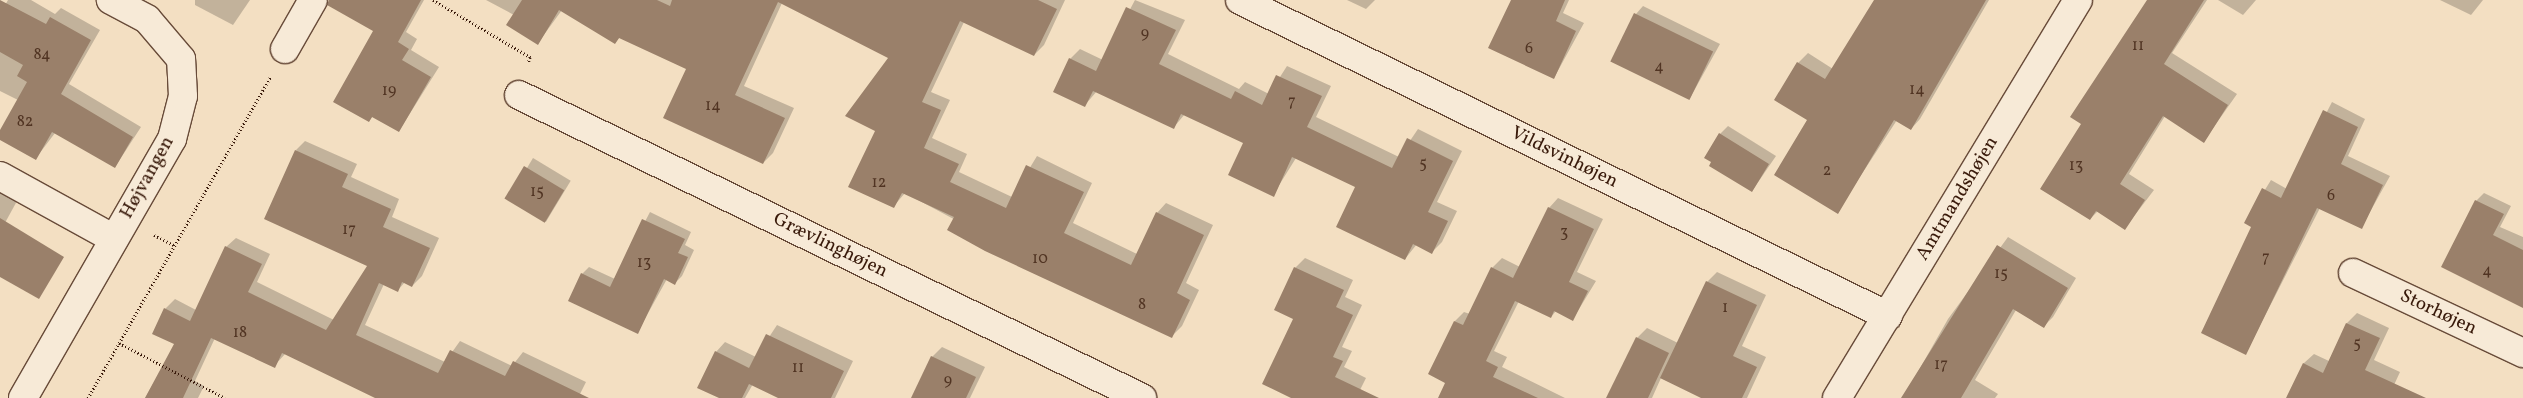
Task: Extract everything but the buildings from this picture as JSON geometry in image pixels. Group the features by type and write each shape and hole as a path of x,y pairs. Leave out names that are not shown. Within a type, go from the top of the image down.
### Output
{"street":[{"name":"Højvangen","path":"23,398 172,139 183,96 181,59 147,19 111,0"},
{"path":"286,49 313,0"},
{"name":"Vildsvinhøjen","path":"1240,0 1888,316"},
{"name":"Amtmandshøjen","path":"1837,398 2078,0"},
{"name":"Grævlinghøjen","path":"519,95 1142,398"},
{"name":"Højvangen","path":"0,176 114,239"},
{"name":"Storhøjen","path":"2353,273 2523,353"}],"path":[{"path":"433,0 530,57 519,95"},
{"path":"88,398 286,49"},
{"path":"119,343 225,398"}]}
